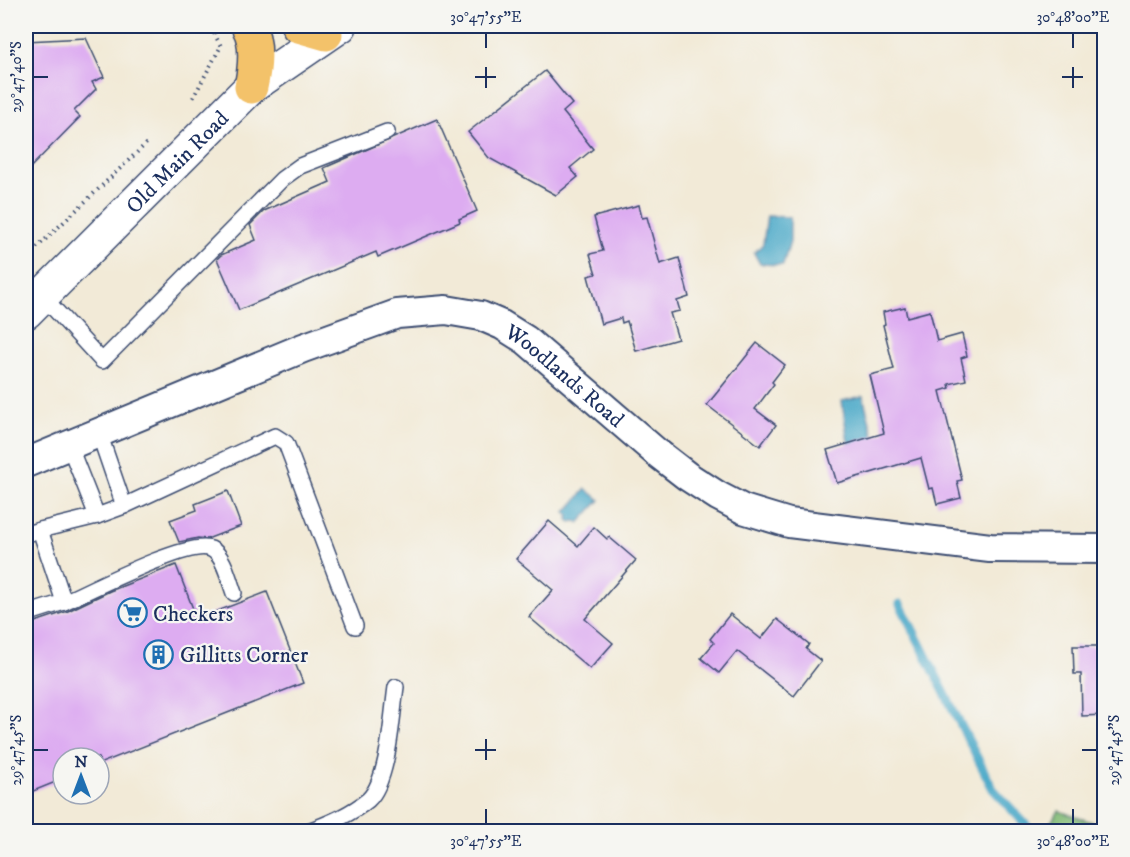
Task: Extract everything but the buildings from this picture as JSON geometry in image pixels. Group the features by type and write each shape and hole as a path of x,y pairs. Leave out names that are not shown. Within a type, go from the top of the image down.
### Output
{"highway":[{"path":"248,26 251,31 254,57 251,87"}],"street":[{"name":"Old Main Road","path":"31,295 127,208 251,87 321,28"},
{"name":"Woodlands Road","path":"26,463 303,348 397,314 446,310 481,316 502,325 526,340 687,476 718,496 756,514 789,523 990,548 1104,549"}],"lane":[{"path":"31,295 102,361 282,179 300,166 387,132"},
{"path":"99,433 124,506"},
{"path":"64,602 33,532 97,516 124,506 275,436 286,443 354,626"},
{"path":"69,445 97,516"},
{"path":"26,614 64,602 152,563 197,547 210,548 218,555 234,593"},
{"path":"305,831 321,827 355,808 369,799 376,788 384,768 396,687"}],"path":[{"path":"186,105 194,97 221,46 210,26"},
{"path":"26,259 152,138"}],"green space":[{"path":"1059,811 1104,826 1104,831 1044,831"}],"water":[{"path":"767,216 790,217 790,241 783,265 760,264 754,253 763,244"},
{"path":"863,396 875,441 849,449 842,401"},
{"path":"586,489 600,500 579,523 570,522 566,512"}],"waterway":[{"path":"900,604 993,789 1030,832"}],"place":[{"name":"Checkers","path":"132,613"},
{"name":"Gillitts Corner","path":"159,654"}]}
